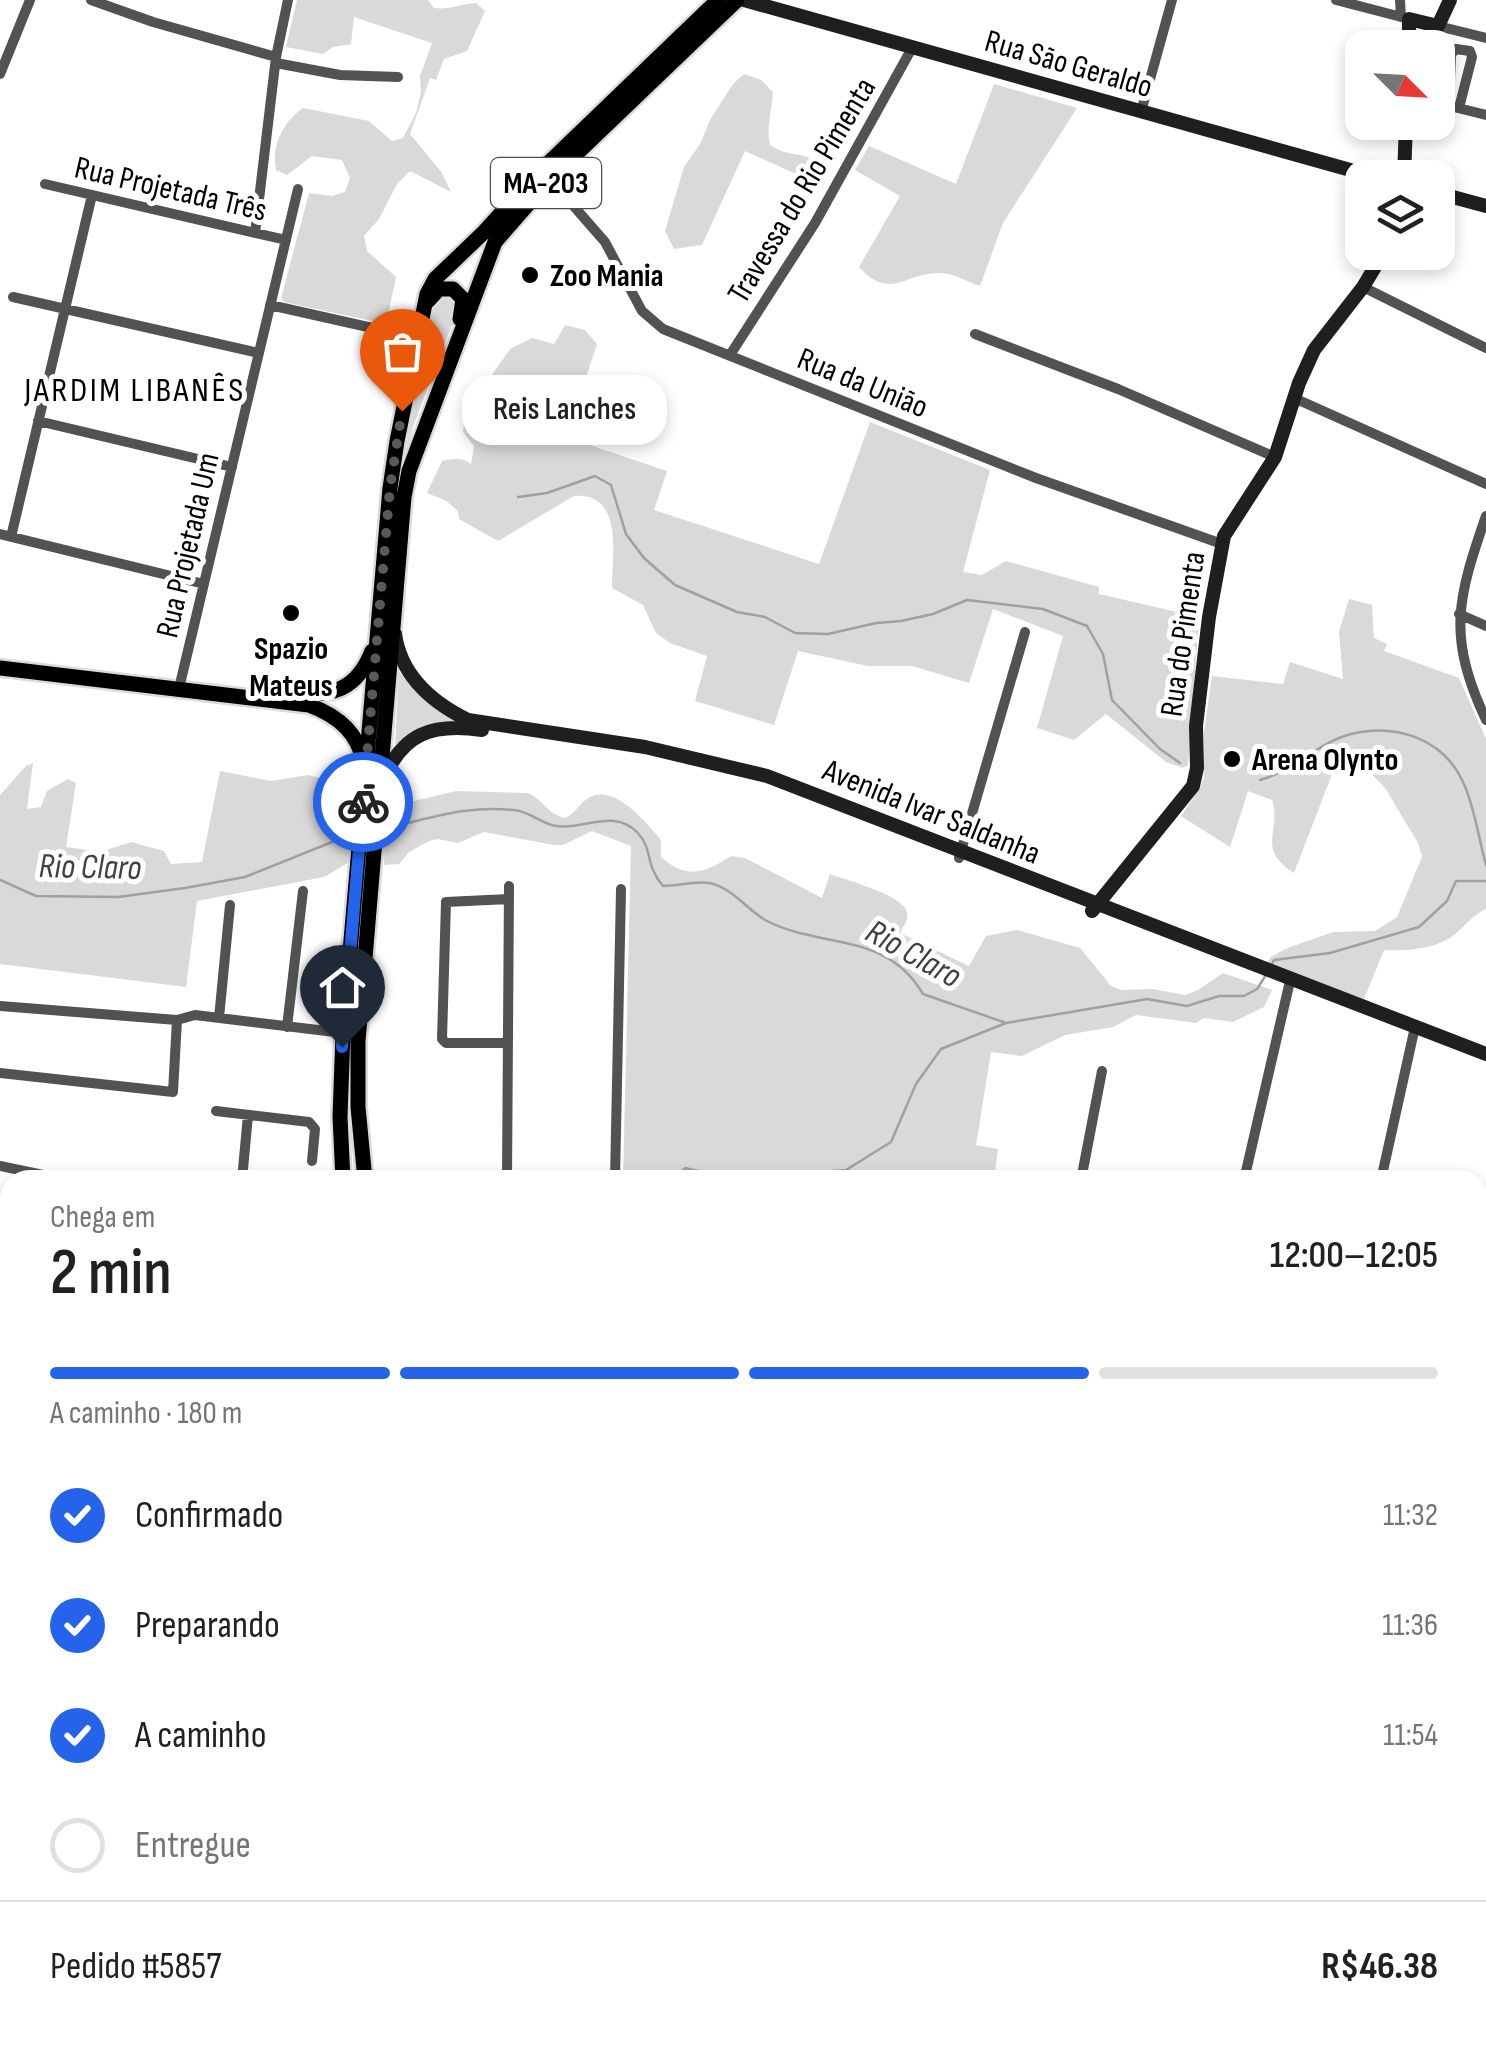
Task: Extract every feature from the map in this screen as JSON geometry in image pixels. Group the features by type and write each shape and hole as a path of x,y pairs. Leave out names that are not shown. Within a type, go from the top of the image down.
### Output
{"main road":[{"name":"MA-203","path":"364,1170 358,1055 378,631 393,465 427,294 535,176 718,0"},
{"name":"MA-203","path":"343,1170 343,1033 404,496 412,460 467,323 490,250 510,222 550,179 741,0"},
{"name":"Rua São Geraldo","path":"741,0 1345,169"},
{"path":"1406,30 1405,18 1438,26 1450,0"},
{"path":"1455,198 1486,206"},
{"name":"Rua do Pimenta","path":"1093,908 1193,786 1198,768 1199,703 1222,544 1234,518 1275,458 1314,350 1373,270"},
{"path":"412,460 462,313 463,299 454,289 439,288 430,297 422,316"},
{"name":"Avenida Ivar Saldanha","path":"393,618 398,652 408,674 434,699 468,720 645,747 767,776 1093,908 1486,1058"},
{"path":"0,658 332,694 360,675 378,631"},
{"path":"0,668 315,707 346,726 359,744 370,806"},
{"name":"Avenida Ivar Saldanha","path":"370,806 392,762 408,742 437,730 464,728 643,754 764,781 960,855"}],"street":[{"path":"0,74 30,0"},
{"path":"91,0 276,60 340,74 398,77"},
{"path":"255,233 276,60 288,0"},
{"path":"1141,112 1172,0"},
{"path":"1336,0 1405,18"},
{"path":"1400,0 1405,18"},
{"path":"1438,26 1486,38"},
{"path":"1462,50 1466,33"},
{"name":"Travessa do Rio Pimenta","path":"730,355 815,223 912,48"},
{"path":"1455,50 1470,51 1472,57 1455,92"},
{"path":"1455,108 1486,115"},
{"name":"Rua da União","path":"550,179 604,242 648,317 663,329 1036,478 1222,544"},
{"name":"Rua Projetada Três","path":"45,184 286,240"},
{"name":"Rua Projetada Um","path":"181,680 298,188"},
{"path":"92,194 38,421 5,536 204,584"},
{"path":"1363,287 1486,348"},
{"path":"13,297 259,353"},
{"path":"270,306 417,338"},
{"path":"975,334 1118,388 1275,458"},
{"path":"1294,398 1486,484"},
{"path":"38,421 232,467"},
{"path":"1486,516 1467,572 1459,614 1463,658 1486,720"},
{"path":"1459,614 1486,626"},
{"path":"960,855 1025,632"},
{"path":"507,1170 509,886"},
{"path":"615,1170 621,889"},
{"path":"287,1027 303,891"},
{"path":"508,1044 446,1043 442,1039 446,902 509,899"},
{"path":"219,1018 230,905"},
{"path":"1246,1170 1283,982"},
{"path":"0,1006 177,1020 186,1016 219,1018 343,1033"},
{"path":"0,1073 173,1092 177,1020"},
{"path":"1383,1170 1414,1030"},
{"path":"1083,1170 1102,1071"},
{"path":"216,1112 313,1125 312,1161"},
{"path":"243,1170 248,1115"}],"shaded area":[{"path":"297,0 428,0 434,8 476,3 485,11 467,51 444,59 436,80 430,78 410,134 442,173 451,192 410,171 397,184 379,219 364,236 367,251 396,277 388,315 372,321 284,302 281,298 309,193 332,196 345,192 350,178 342,160 312,156 287,175 276,170 277,144 284,127 303,108 369,121 392,141 403,138 416,113 420,76 432,43 354,17 351,44 333,47 323,54 286,47"},
{"path":"744,74 761,80 773,92 770,145 815,161 826,178 823,186 745,151 702,245 674,249 665,231 684,167 733,84"},
{"path":"994,84 1077,108 1003,223 980,286 941,273 890,284 870,277 859,267 900,196 855,170 869,146 956,184"},
{"path":"449,296 456,303 457,312 413,427 402,475 434,306"},
{"path":"565,325 585,330 597,344 566,437 667,471 654,510 819,564 870,422 990,470 963,572 982,575 1006,561 1099,587 1099,594 1199,617 1188,765 1183,768 1166,762 1106,714 1074,740 1037,728 1063,636 993,609 969,683 912,666 868,666 798,651 774,725 695,701 707,656 670,643 656,633 643,605 612,588 612,528 601,504 590,497 574,496 498,541 459,519 458,511 445,500 427,493 442,461 458,459 471,464 474,446 463,432 466,406 510,349 532,338 554,344"},
{"path":"1349,599 1372,605 1374,638 1387,644 1384,651 1459,678 1486,739 1486,909 1441,943 1417,949 1384,950 1364,999 1264,967 1271,957 1285,949 1333,932 1375,931 1397,917 1422,857 1418,843 1385,788 1363,765 1339,756 1294,873 1282,864 1273,847 1272,800 1248,791 1230,847 1181,816 1204,777 1204,732 1212,676 1283,684 1290,662 1343,679 1339,632"},
{"path":"399,671 462,722 412,734 395,745"},
{"path":"33,763 27,809 41,807 47,791 68,779 76,783 66,847 100,852 131,842 164,851 171,864 202,862 220,771 271,781 308,775 336,782 353,795 348,863 324,877 197,901 186,987 0,964 0,795"},
{"path":"456,791 528,793 565,818 590,797 608,795 644,820 661,841 661,857 679,869 704,870 731,856 745,858 822,898 830,874 848,880 885,894 903,906 907,917 900,933 969,966 986,936 1017,930 1080,948 1111,986 1121,990 1153,989 1185,995 1223,973 1272,990 1264,1007 1233,1022 1204,1018 1196,1023 1136,1015 1113,1027 1065,1035 1022,1056 991,1052 976,1145 998,1149 995,1170 623,1170 631,846 592,831 563,845 484,832 458,843 429,841 409,852 399,864 384,865 385,808"}],"waterway":[{"path":"518,497 547,493 595,476 611,485 626,534 644,558 675,585 737,612 765,617 795,633 828,634 901,621 933,614 967,600 1043,609 1087,626 1103,654 1112,700 1160,749 1180,763"},
{"name":"Rio Claro","path":"1260,780 1351,734 1384,731 1416,737 1443,754 1463,782 1486,865"},
{"name":"Rio Claro","path":"384,828 479,809 520,811 556,826 608,821 628,825 646,845 653,871 663,886 717,885 767,921 872,951 908,974 923,994 1006,1023 1147,999 1187,1006 1219,996 1244,996 1257,989 1266,975"},
{"name":"Rio Claro","path":"0,880 36,896 118,897 245,877 352,834"},
{"name":"Rio Claro","path":"1272,964 1274,960 1330,953 1419,927 1447,901 1456,881 1486,881"},
{"path":"846,1170 891,1142 916,1084 941,1049 1006,1023"},
{"path":"683,1170 694,1170"}],"way so far":[{"path":"363,802 390,488 402,411"}],"place":[{"name":"Zoo Mania","path":"530,275"},
{"name":"Reis Lanches","path":"402,411"},
{"name":"Spazio Mateus","path":"291,613"},
{"name":"Arena Olynto","path":"1232,759"}],"district":[{"name":"JARDIM LIBANÊS","path":"135,389"}],"route":[{"path":"342,1047 363,802"}]}
